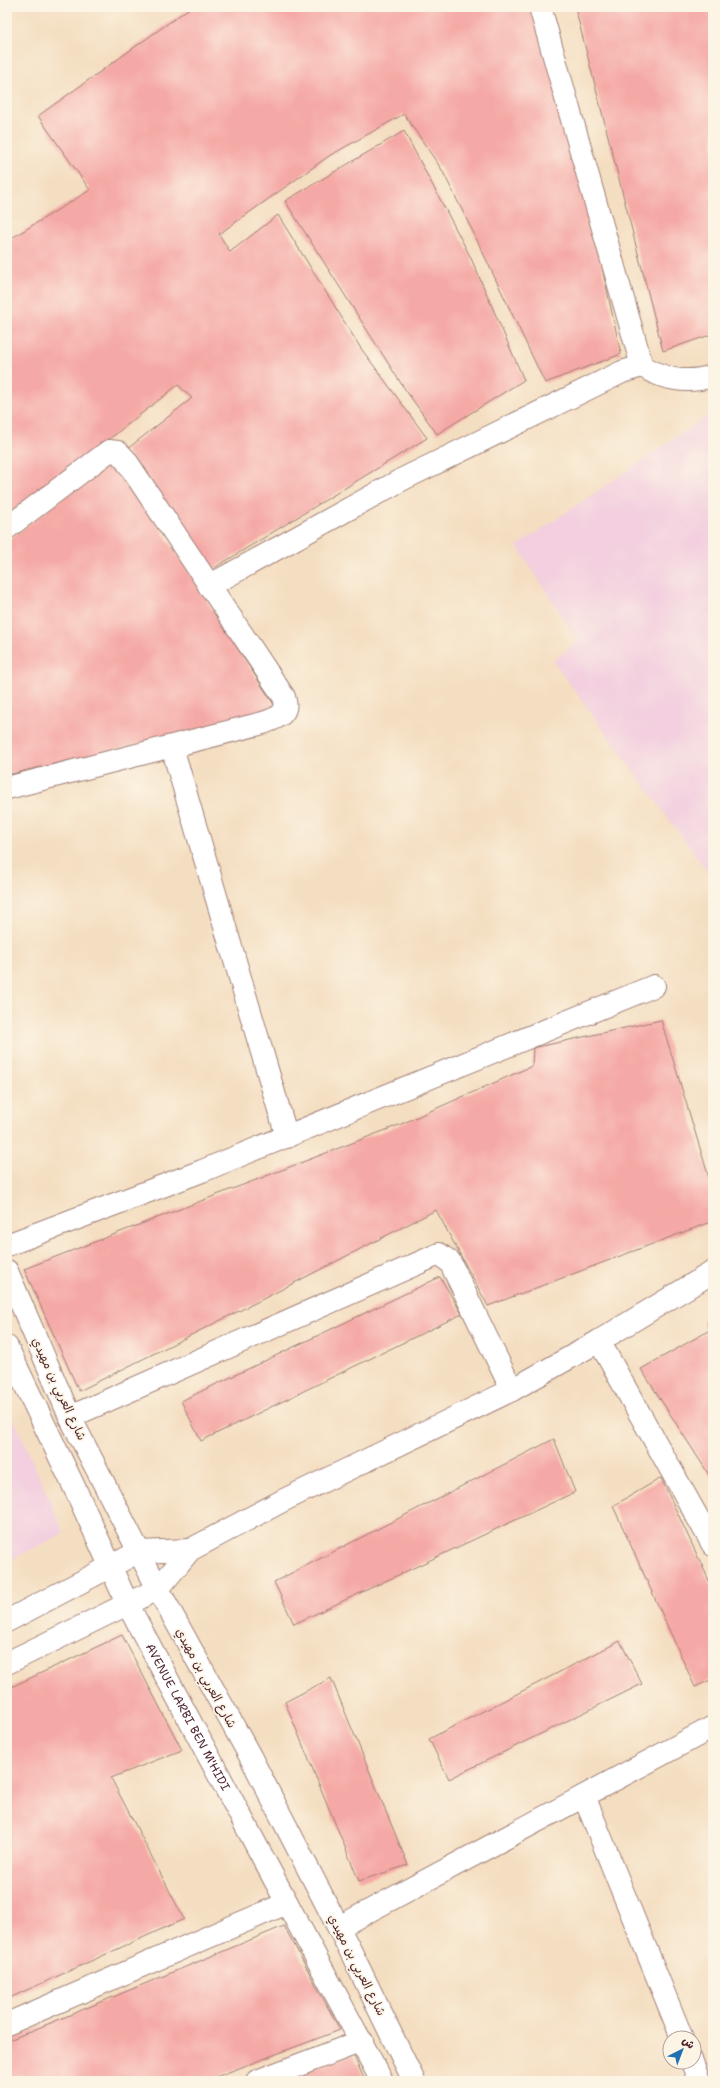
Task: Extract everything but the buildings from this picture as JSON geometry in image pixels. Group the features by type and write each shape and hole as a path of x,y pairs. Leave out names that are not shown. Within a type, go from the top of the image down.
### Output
{"street":[{"path":"540,7 642,366 656,374 678,381 713,376"},
{"path":"209,586 403,479 601,381 642,366"},
{"path":"7,528 109,451 114,450 125,459 284,697 286,709 276,718 263,723 7,788"},
{"path":"172,747 286,1137"},
{"path":"7,1245 202,1171 654,986"},
{"path":"70,1417 439,1254 450,1262 512,1390"},
{"name":"شارع العربي بن مهيدي","path":"7,1271 70,1417 138,1552 250,1756 339,1928 414,2081"},
{"path":"7,1663 128,1606 158,1589 190,1550 284,1500 512,1390 600,1341 713,1272"},
{"path":"600,1341 713,1545"},
{"name":"AVENUE LARBI BEN M'HIDI","path":"7,1347 128,1606 382,2081"},
{"path":"7,1621 138,1552 190,1550"},
{"path":"339,1928 713,1727"},
{"path":"584,1796 679,2030"},
{"path":"7,2024 287,1903"},
{"path":"257,2081 362,2042"},
{"path":"695,2070 699,2081"}],"shaded area":[{"path":"713,412 713,879 553,661 578,641 517,546"},
{"path":"7,1403 64,1533 7,1562"}]}
